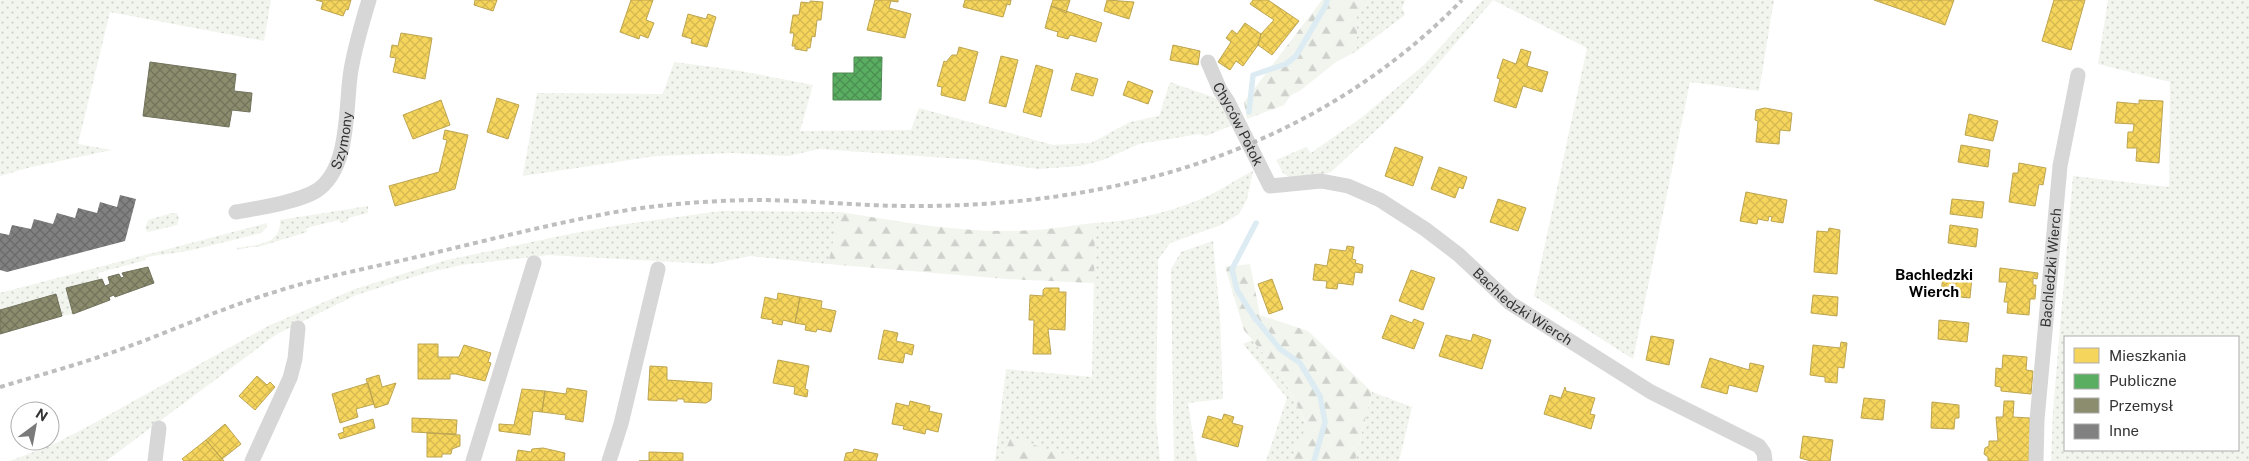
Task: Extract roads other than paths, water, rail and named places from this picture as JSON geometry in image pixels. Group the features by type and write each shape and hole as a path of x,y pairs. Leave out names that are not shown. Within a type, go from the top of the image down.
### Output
{"street":[{"name":"Szymony","path":"236,212 311,194 324,184 329,177 337,164 344,144 352,68 370,0"},
{"name":"Chyców Potok","path":"1208,62 1220,90 1228,102 1270,186"},
{"name":"Bachledzki Wierch","path":"2036,461 2038,410 2060,166 2078,75"},
{"name":"Bachledzki Wierch","path":"1270,186 1321,181 1348,186 1380,200 1425,229 1459,255 1510,303 1650,392 1759,446 1764,453 1765,461"},
{"path":"473,461 534,263"},
{"path":"609,461 621,424 658,269"},
{"path":"252,461 290,378 298,328"},
{"path":"155,461 160,428"}],"waterway":[{"name":"Chyców Potok","path":"1249,112 1253,75 1286,64 1296,56 1326,5 1327,0"},
{"name":"Chyców Potok","path":"1256,223 1232,269 1237,290 1254,317 1280,349 1300,363 1320,396 1325,422 1314,461"}],"railway":[{"path":"0,387 104,355 238,304 296,286 516,233 610,213 668,205 746,200 894,206 989,204 1064,195 1138,181 1209,160 1278,131 1343,96 1405,52 1462,0"}],"district":[{"name":"Bachledzki Wierch","path":"1934,284"}]}
